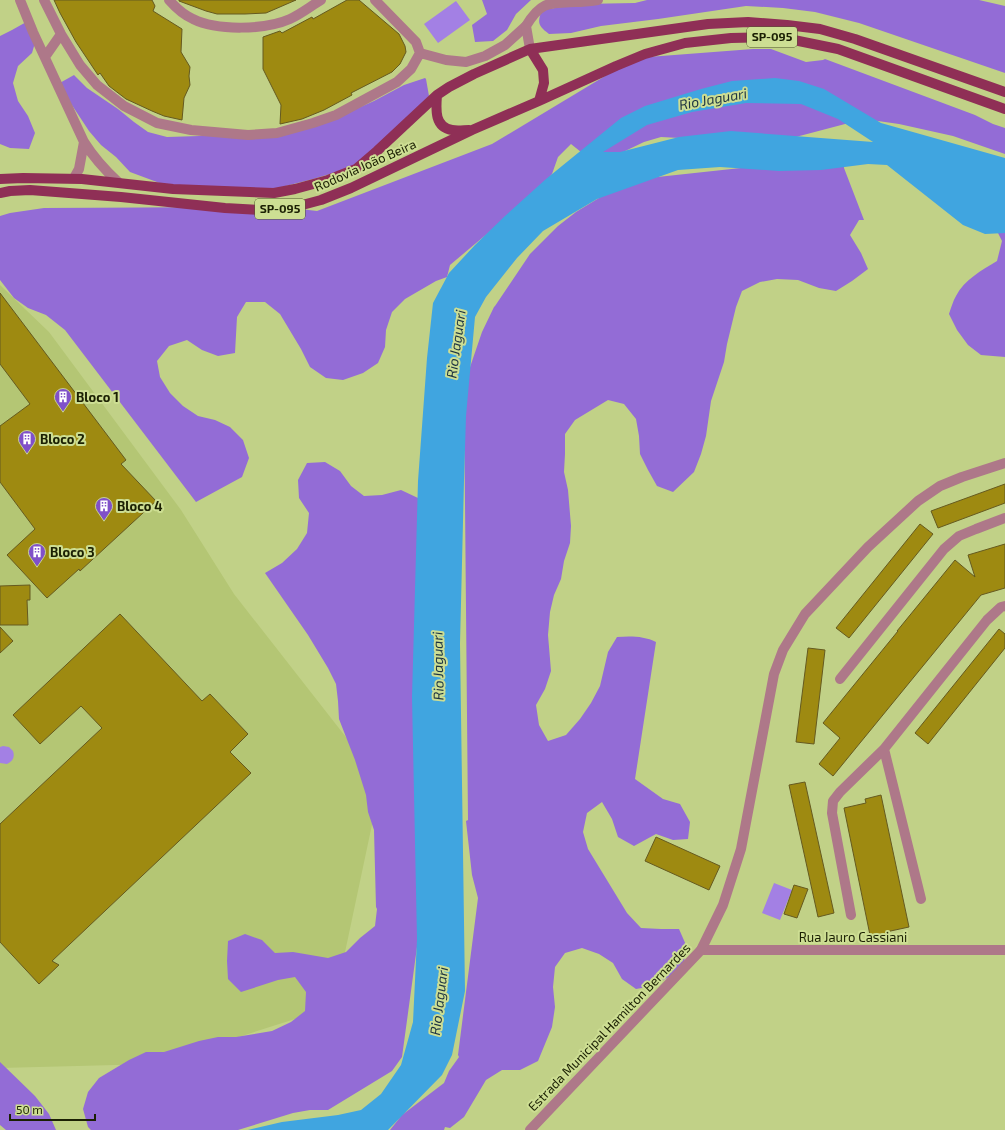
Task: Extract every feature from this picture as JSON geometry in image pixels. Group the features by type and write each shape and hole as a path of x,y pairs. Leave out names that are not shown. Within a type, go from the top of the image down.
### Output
{"main road":[{"name":"SP-095","path":"530,49 708,24 748,22 787,25 820,29 855,39 1005,92"},
{"name":"SP-095","path":"539,101 645,54 685,43 731,38 779,37 838,49 1005,109"},
{"name":"Rodovia João Beira","path":"0,179 74,178 173,189 274,193 321,182 356,170 437,95 449,87 530,49"},
{"path":"530,49 543,70 544,83 539,101"},
{"path":"437,95 437,118 443,126 451,130 472,130"},
{"name":"Rodovia João Beira","path":"0,193 30,190 121,197 225,208 261,210 291,208 321,200 351,188 472,130 539,101"}],"street":[{"path":"20,0 24,13 84,142 101,165 118,182"},
{"path":"44,0 60,34 80,65 97,85 124,106 157,123 191,130 248,135 277,133 313,123 336,115 397,82 410,69 420,53"},
{"path":"171,1 184,15 194,20 214,26 257,27 290,19 321,0"},
{"path":"375,0 416,42 420,53"},
{"path":"420,53 446,60 466,62 485,56 505,45 526,26 534,14 541,8 561,2 598,0"},
{"path":"526,26 530,49"},
{"path":"45,57 60,34"},
{"path":"74,178 79,168 84,142"},
{"name":"Estrada Municipal Hamilton Bernardes","path":"530,1130 701,950 723,905 741,849 774,674 783,650 805,614 868,547 918,501 940,486 1005,463"},
{"path":"840,679 944,549 959,536 1005,518"},
{"path":"851,915 832,813 833,801 840,792 884,749 987,620 1005,606"},
{"path":"884,749 921,899"},
{"name":"Rua Jauro Cassiani","path":"701,950 1005,950"}],"shaded area":[{"path":"482,0 531,0 516,14 507,30 493,41 475,42 472,25 487,14"},
{"path":"647,0 979,0 1005,6 1005,73 859,23 815,12 783,8 746,6 601,26 571,33 549,34 543,29 539,21 542,10 581,4 635,3"},
{"path":"456,1 470,20 438,43 424,24"},
{"path":"28,21 37,36 32,53 18,66 13,83 18,101 28,116 35,133 29,149 10,148 0,144 0,36"},
{"path":"771,49 806,62 825,59 975,115 1005,128 1005,154 953,136 899,124 864,119 773,143 661,137 644,142 623,152 586,156 571,144 558,157 552,174 539,190 450,265 447,277 436,281 405,299 392,312 386,330 385,347 378,363 363,373 343,380 326,378 310,367 280,314 265,302 246,302 237,317 235,353 218,356 202,350 187,340 169,346 157,361 160,377 170,393 183,406 198,416 215,420 230,427 243,440 249,458 242,477 196,502 65,330 46,315 28,308 14,298 0,280 0,216 44,208 241,207 317,211 492,144 635,58"},
{"path":"74,75 87,88 148,132 167,137 262,134 320,125 374,101 404,85 425,78 429,96 381,143 350,168 274,189 165,185 130,172 116,157 101,145 89,131 58,84"},
{"path":"835,158 844,159 844,168 864,220 859,220 850,235 861,253 868,269 836,291 819,288 798,280 777,279 760,282 742,291 736,307 724,362 711,401 706,436 694,472 673,492 657,486 640,454 636,419 624,404 608,400 575,420 565,434 564,472 568,490 571,526 570,543 564,561 561,579 554,595 550,612 548,635 551,671 545,689 536,705 539,725 548,741 566,735 580,719 600,686 608,652 617,637 637,637 656,642 635,779 663,799 680,804 690,822 688,839 673,840 656,834 634,846 618,837 612,819 602,802 587,813 583,832 588,849 627,913 641,928 679,929 686,945 684,963 669,977 653,986 636,989 622,979 613,963 599,954 582,948 565,953 555,967 553,987 555,1007 552,1027 538,1061 520,1070 502,1070 486,1080 464,1117 450,1128 445,1127 444,1130 390,1130 402,1115 444,1083 449,1071 459,1057 458,1055 478,898 472,875 466,821 468,820 464,396 468,373 482,332 494,307 530,254 558,226 576,212 622,184 639,179"},
{"path":"1005,185 1005,357 981,355 968,345 957,330 949,314 959,290 974,276 997,261 1002,241 994,225"},
{"path":"0,285 49,332 181,510 234,594 381,782 344,957 317,1012 154,1064 0,1068"},
{"path":"325,462 340,471 351,486 364,496 382,495 401,490 418,498 429,859 402,1057 392,1071 328,1110 310,1110 293,1113 238,1130 91,1130 88,1127 83,1109 88,1092 99,1078 129,1060 146,1052 164,1052 199,1041 218,1037 236,1037 272,1031 291,1022 305,1011 306,992 295,977 278,980 241,992 228,979 228,941 245,934 262,940 275,953 293,952 328,958 346,952 375,926 377,909 374,830 368,812 366,795 355,760 339,719 336,684 308,635 265,573 282,563 297,549 307,533 309,513 299,498 298,480 307,463"},
{"path":"0,747 9,747 14,753 13,759 7,764 0,763"},
{"path":"774,883 792,890 780,920 762,913"},
{"path":"0,1062 35,1096 49,1114 56,1130 6,1130 0,1125"}],"water":[{"name":"Rio Jaguari","path":"775,78 799,81 824,89 881,123 1005,158 1005,233 985,234 963,225 887,165 868,164 821,170 779,171 720,167 678,170 597,199 543,231 517,258 486,297 475,317 466,416 460,644 465,991 452,1055 442,1075 388,1130 248,1130 282,1122 338,1115 361,1110 381,1094 401,1065 413,1022 417,939 412,697 418,481 427,358 433,303 449,273 475,245 546,179 621,118 645,106 732,81","holes":["746,103 801,104 838,119 873,142 731,131 679,137 620,152 603,152 647,125 692,112"]}],"building":[{"path":"54,0 152,0 155,6 153,11 182,29 181,52 190,67 190,85 184,98 182,120 164,116 126,99 109,86 100,73 98,75 76,42"},
{"path":"179,0 296,0 266,13 217,14"},
{"path":"347,0 359,0 399,34 405,46 406,52 400,64 392,72 351,93 352,95 324,110 302,119 280,124 281,105 263,69 263,37 280,31 282,33 312,17 313,19"},
{"path":"0,293 126,460 121,464 156,501 80,571 79,569 47,598 7,555 35,529 0,482 0,426 30,404 0,364"},
{"path":"1005,484 1005,503 938,528 931,511"},
{"path":"920,524 933,534 849,638 836,628"},
{"path":"1005,544 1005,588 981,595 833,776 819,764 840,738 823,723 955,560 975,577 968,555"},
{"path":"30,585 30,600 27,600 28,625 0,625 0,586"},
{"path":"120,614 202,701 210,694 248,734 230,752 251,773 52,961 59,965 39,984 0,942 0,824 102,728 81,706 40,744 13,715"},
{"path":"0,627 13,641 0,653"},
{"path":"999,629 1005,634 1005,648 928,744 915,733"},
{"path":"808,648 825,650 814,744 796,742"},
{"path":"805,782 834,913 818,917 789,785"},
{"path":"881,795 909,927 886,932 887,937 871,940 844,808 866,803 865,799"},
{"path":"656,837 720,866 709,890 645,861"},
{"path":"794,885 808,889 797,918 784,914"}],"place":[{"name":"Bloco 1","path":"63,412"},
{"name":"Bloco 2","path":"27,454"},
{"name":"Bloco 4","path":"104,521"},
{"name":"Bloco 3","path":"37,567"}]}
